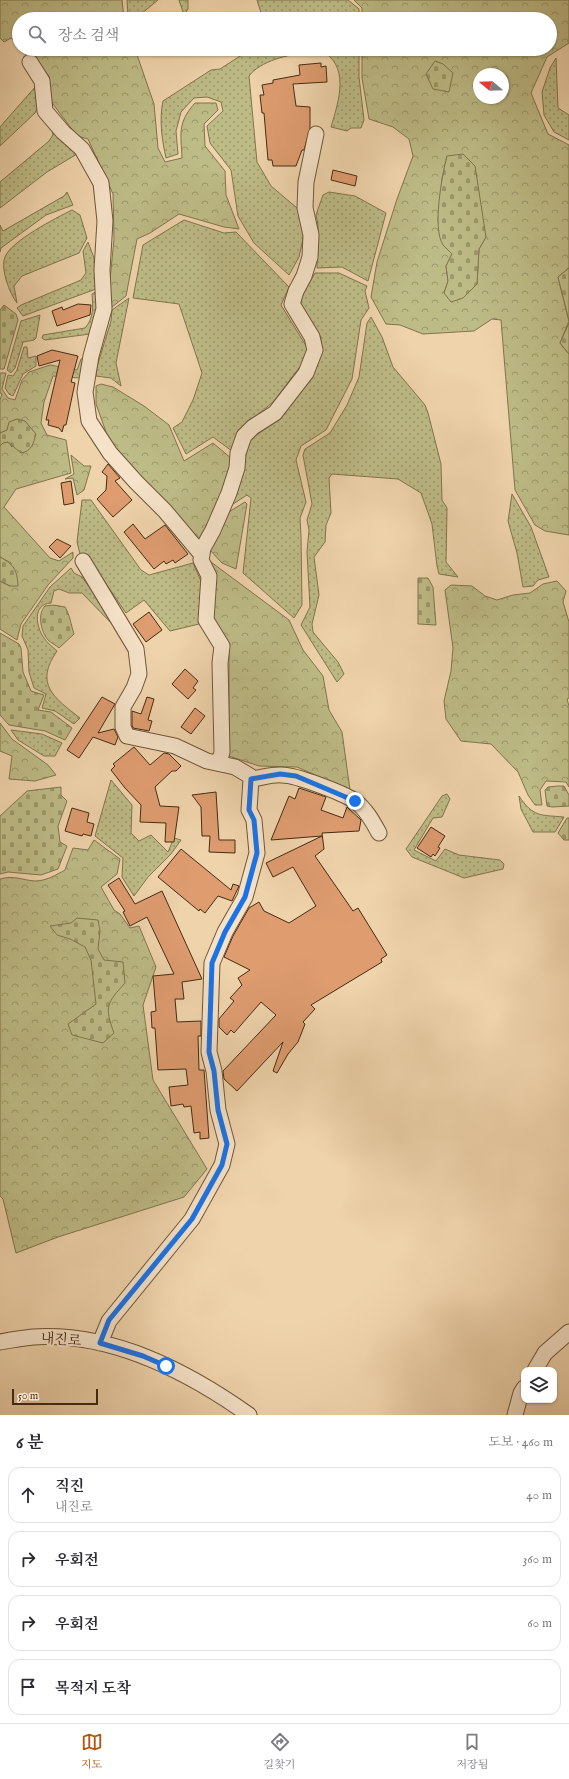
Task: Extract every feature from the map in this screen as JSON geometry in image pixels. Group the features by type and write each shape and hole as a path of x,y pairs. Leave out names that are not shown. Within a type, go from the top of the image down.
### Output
{"street":[{"path":"30,62 42,81 45,112 63,132 82,149 101,183 105,220 102,270 104,309 91,356 85,392 89,421 110,453 165,511 202,555"},
{"path":"219,763 222,752 220,663 222,646 206,620 209,576 201,560 203,548 213,530 229,493 237,468 238,453 244,436 253,427 275,413 306,373 315,350 312,337 292,304 310,257 311,235 306,208 306,182 316,134"},
{"path":"83,561 136,649 139,674 134,688 123,707 123,727 127,736 175,746 207,760 235,767 250,776 249,810 254,820 257,853 245,897 225,932 212,963 209,1052 214,1071 218,1110 227,1144 222,1165 192,1219 109,1320 100,1343"},
{"path":"251,779 280,774 296,776 339,794 355,801 371,818 379,833"},
{"path":"537,1367 545,1353 569,1332"},
{"name":"내진로","path":"0,1342 33,1337 68,1338 100,1343 143,1356 184,1374 216,1392 249,1415"},
{"path":"515,1415 521,1393"}],"green space":[{"path":"0,0 122,0 123,12 12,12 12,39 4,42 0,38"},
{"path":"127,0 158,0 143,12 128,12"},
{"path":"179,0 188,0 188,9 186,12 183,12"},
{"path":"257,0 348,0 359,9 359,12 261,12"},
{"path":"354,0 569,0 569,43 557,51 557,12 362,12 362,8"},
{"path":"32,56 137,56 154,104 158,148 165,162 182,158 181,129 185,117 195,103 216,103 218,110 204,124 205,146 225,171 226,195 239,229 224,227 179,214 150,233 137,239 126,296 112,307 109,290 114,239 113,194 88,139 77,136 50,100 49,76"},
{"path":"240,56 288,56 267,62 249,76 257,162 271,186 297,208 304,234 299,257 289,275 254,243 238,216 231,170 210,143 207,126 223,111 221,102 207,97 194,98 181,112 176,131 178,154 166,158 161,123 163,101 211,70 220,69"},
{"path":"329,56 359,56 359,77 364,120 361,128 351,128 347,131 331,127 337,106 340,84 336,64"},
{"path":"362,56 549,56 531,93 548,134 569,145 569,268 558,277 569,321 560,343 569,354 569,535 545,531 535,525 515,490 501,320 492,319 474,331 423,334 400,325 386,324 371,297 377,262 397,199 413,156 409,139 393,127 369,119 362,78","holes":["447,156 486,237 479,249 477,284 444,293 448,281 446,266 452,254 438,221 442,179"]},
{"path":"556,58 558,108 569,115 569,140 554,132 544,115 542,92 550,68"},
{"path":"435,61 443,64 453,73 449,92 433,89 426,74"},
{"path":"36,86 39,104 35,113 0,146 0,127"},
{"path":"51,124 77,154 47,172 0,208 0,182 49,141 53,135"},
{"path":"463,154 475,166 486,237 479,249 477,284 463,298 451,302 444,293 448,281 446,266 452,254 443,245 440,237 438,227 439,202 447,156"},
{"path":"67,192 73,205 46,215 1,248 0,252 0,225 3,231 64,196"},
{"path":"329,192 355,196 386,213 368,281 342,267 317,268 318,225 316,215 323,195"},
{"path":"72,210 80,215 87,238 79,253 22,276 14,286 17,303 11,294 5,274 5,257 16,244 25,237 45,224"},
{"path":"184,220 224,233 236,232 289,287 281,305 308,349 305,360 274,401 242,428 232,451 213,437 186,454 173,428 182,422 193,400 202,373 179,304 133,298 143,245"},
{"path":"88,242 94,258 96,289 23,316 17,308 21,305 81,280 86,273 83,251"},
{"path":"569,268 569,321 558,277"},
{"path":"315,273 339,273 367,286 365,291 369,308 361,320 352,379 326,430 301,446 296,460 306,502 300,518 302,605 294,618 243,573 251,498 247,495 230,506 243,474 245,458 250,441 278,420 303,389 319,356 321,337 300,303 304,292"},
{"path":"97,291 98,320 90,334 45,340 42,338 43,335 85,328 90,320 93,307 92,294"},
{"path":"129,298 116,363 121,386 111,378 96,376 96,370 111,321 112,310"},
{"path":"4,305 16,314 18,320 4,369 0,369 0,310"},
{"path":"40,315 36,338 34,340 23,342 15,368 11,373 7,370 21,321"},
{"path":"371,317 382,337 393,367 425,405 428,413 441,464 442,500 447,508 446,562 458,577 439,574 432,524 421,493 398,479 332,474 329,478 331,513 326,525 325,542 314,557 319,595 312,624 313,632 338,662 344,674 337,682 301,625 310,607 307,552 309,530 307,520 312,504 303,455 305,449 330,433 347,405 359,377 367,323"},
{"path":"569,323 569,354 560,343"},
{"path":"24,347 27,347 28,358 36,356 36,366 23,374 13,396 9,394 5,388 8,375 13,376 17,370"},
{"path":"84,358 80,378 53,376 44,402 41,423 47,435 66,440 71,473 16,489 4,507 50,558 59,561 73,552 73,558 48,585 21,624 17,640 0,629 0,581 10,586 11,563 0,557 0,446 3,443 8,442 12,447 7,430 0,433 0,400 2,394 0,393 0,373 6,373 2,389 8,398 15,400 22,380 29,372 50,365 77,370 81,359"},
{"path":"101,384 113,387 144,406 169,425 184,461 213,443 232,459 227,481 219,503 204,535 198,544 157,494 110,443 96,404 96,386"},
{"path":"17,419 25,421 36,434 30,449 21,453 8,442 3,443 0,446 0,433 7,430 9,422"},
{"path":"71,455 84,466 91,466 84,490 77,495 73,478 65,479 74,474"},
{"path":"512,494 531,527 549,577 538,580 533,586 523,587 517,553 508,521"},
{"path":"82,500 91,500 141,570 149,575 193,563 201,581 199,624 170,631 144,600 126,613 87,556 80,554 77,542"},
{"path":"245,502 247,504 236,569 222,563 209,549 227,513"},
{"path":"0,557 12,565 16,571 18,586 10,586 0,581"},
{"path":"211,562 289,620 303,650 323,676 329,710 342,732 350,790 297,767 259,766 229,756 229,643 213,618 215,573"},
{"path":"71,568 74,573 82,577 117,626 114,626 82,593 69,593 59,589 54,591 51,603 45,604 38,612 37,617 41,633 47,642 57,651 50,663 47,673 47,681 55,697 80,718 74,724 55,711 42,708 46,694 34,688 29,672 28,650 22,636 23,626 50,587"},
{"path":"418,578 428,578 433,587 436,625 418,624"},
{"path":"557,581 566,591 563,602 569,622 569,698 567,699 569,706 569,787 566,782 546,781 540,790 542,805 535,805 528,795 518,772 491,744 461,741 446,719 444,701 451,671 453,648 445,590 451,585 472,586 485,596 497,600 513,595 530,593 543,584"},
{"path":"53,605 65,607 74,634 59,648 48,640 43,632 41,623 41,614 45,606"},
{"path":"0,633 19,644 21,648 23,672 31,691 44,695 38,710 51,712 72,728 65,740 45,731 9,725 0,715"},
{"path":"0,723 12,739 48,765 56,775 35,781 9,779 12,756 0,751"},
{"path":"11,730 42,734 62,743 55,756 44,756 18,740"},
{"path":"111,780 132,805 131,833 139,841 151,835 168,852 174,838 181,840 171,854 148,877 134,896 122,877 123,858 95,836"},
{"path":"564,786 569,795 569,806 547,806 545,790 548,787"},
{"path":"61,787 61,795 67,801 58,826 60,842 67,846 58,869 41,875 8,872 0,874 0,816 27,791"},
{"path":"447,794 450,799 442,817 433,818 414,850 436,861 445,849 459,855 500,860 504,864 503,869 464,878 412,857 406,849 442,796"},
{"path":"519,796 529,808 538,814 564,817 555,832 533,832 521,809"},
{"path":"567,818 569,818 569,840 564,840 558,833"},
{"path":"94,840 120,859 117,874 101,887 114,910 120,914 130,928 139,926 156,967 143,1005 153,1080 207,1169 184,1197 58,1237 16,1253 3,1199 0,1196 0,879 14,878 35,881 51,877 65,870 73,848 88,850"},
{"path":"77,918 98,920 100,931 98,949 104,960 123,962 125,983 114,995 108,1011 114,1033 103,1043 72,1035 68,1024 96,1004 91,960 85,947 70,939 57,935 50,926 71,923"}],"building":[{"path":"321,63 321,67 326,66 327,82 293,84 296,106 310,107 310,128 304,150 302,150 296,166 273,166 272,160 268,160 264,113 262,113 260,95 264,95 262,85 273,83 273,80 300,75 299,65"},
{"path":"333,170 357,176 355,186 331,180"},
{"path":"78,304 91,305 90,315 57,326 52,311 62,307 63,310"},
{"path":"52,350 78,356 71,382 75,383 66,425 64,425 62,432 59,428 48,425 49,420 46,420 60,360 39,366 37,356"},
{"path":"108,464 120,478 115,481 132,500 113,517 97,499 106,490 107,476 102,472"},
{"path":"71,481 74,503 64,505 61,483"},
{"path":"133,524 145,539 165,525 188,554 175,563 173,560 166,564 164,561 154,569 124,532"},
{"path":"57,539 71,546 60,558 49,547"},
{"path":"149,612 162,630 146,642 133,624"},
{"path":"185,669 198,681 193,688 196,690 188,699 172,684"},
{"path":"102,697 115,704 98,733 114,729 118,737 115,745 93,737 79,758 67,750"},
{"path":"147,697 154,699 148,720 152,721 149,731 133,728 132,725 132,711 141,714"},
{"path":"195,708 205,716 191,734 181,727"},
{"path":"134,747 150,765 164,753 169,754 181,766 176,771 172,771 155,787 160,806 179,807 174,842 165,842 166,823 140,822 141,805 111,770 115,766 113,764"},
{"path":"299,788 326,797 321,810 343,818 347,807 361,820 359,831 322,833 324,849 315,856 353,911 358,908 387,955 381,959 382,962 311,1005 315,1009 303,1022 305,1024 298,1042 288,1054 277,1073 273,1071 283,1042 237,1091 224,1079 223,1071 276,1015 261,1002 234,1033 231,1030 227,1035 219,1027 219,1019 234,1001 230,998 242,985 238,978 250,970 224,957 233,936 249,908 259,902 264,911 289,923 316,906 293,867 273,877 266,863 322,836 271,840 289,796 295,799"},
{"path":"216,792 219,840 235,840 235,853 209,852 210,836 202,836 201,807 192,795"},
{"path":"72,808 89,813 87,822 94,824 91,836 83,834 82,836 65,831"},
{"path":"431,827 445,836 438,847 440,848 435,856 433,854 431,857 417,848"},
{"path":"181,849 231,890 233,884 239,886 232,901 218,896 205,913 200,909 199,911 158,877"},
{"path":"119,878 135,904 162,891 202,979 182,982 184,999 175,999 177,1022 201,1021 201,1036 198,1036 199,1070 204,1070 209,1138 200,1139 200,1132 194,1133 191,1106 184,1107 183,1104 171,1106 169,1087 188,1085 186,1069 158,1070 155,1028 152,1028 151,1012 156,1011 153,976 174,974 147,917 130,926 123,912 125,911 108,885"}],"route":[{"path":"166,1366 143,1356 100,1343 109,1320 192,1219 222,1165 227,1144 218,1110 214,1071 209,1052 212,963 225,932 245,897 257,853 254,820 249,810 251,779 280,774 296,776 355,801"}]}
